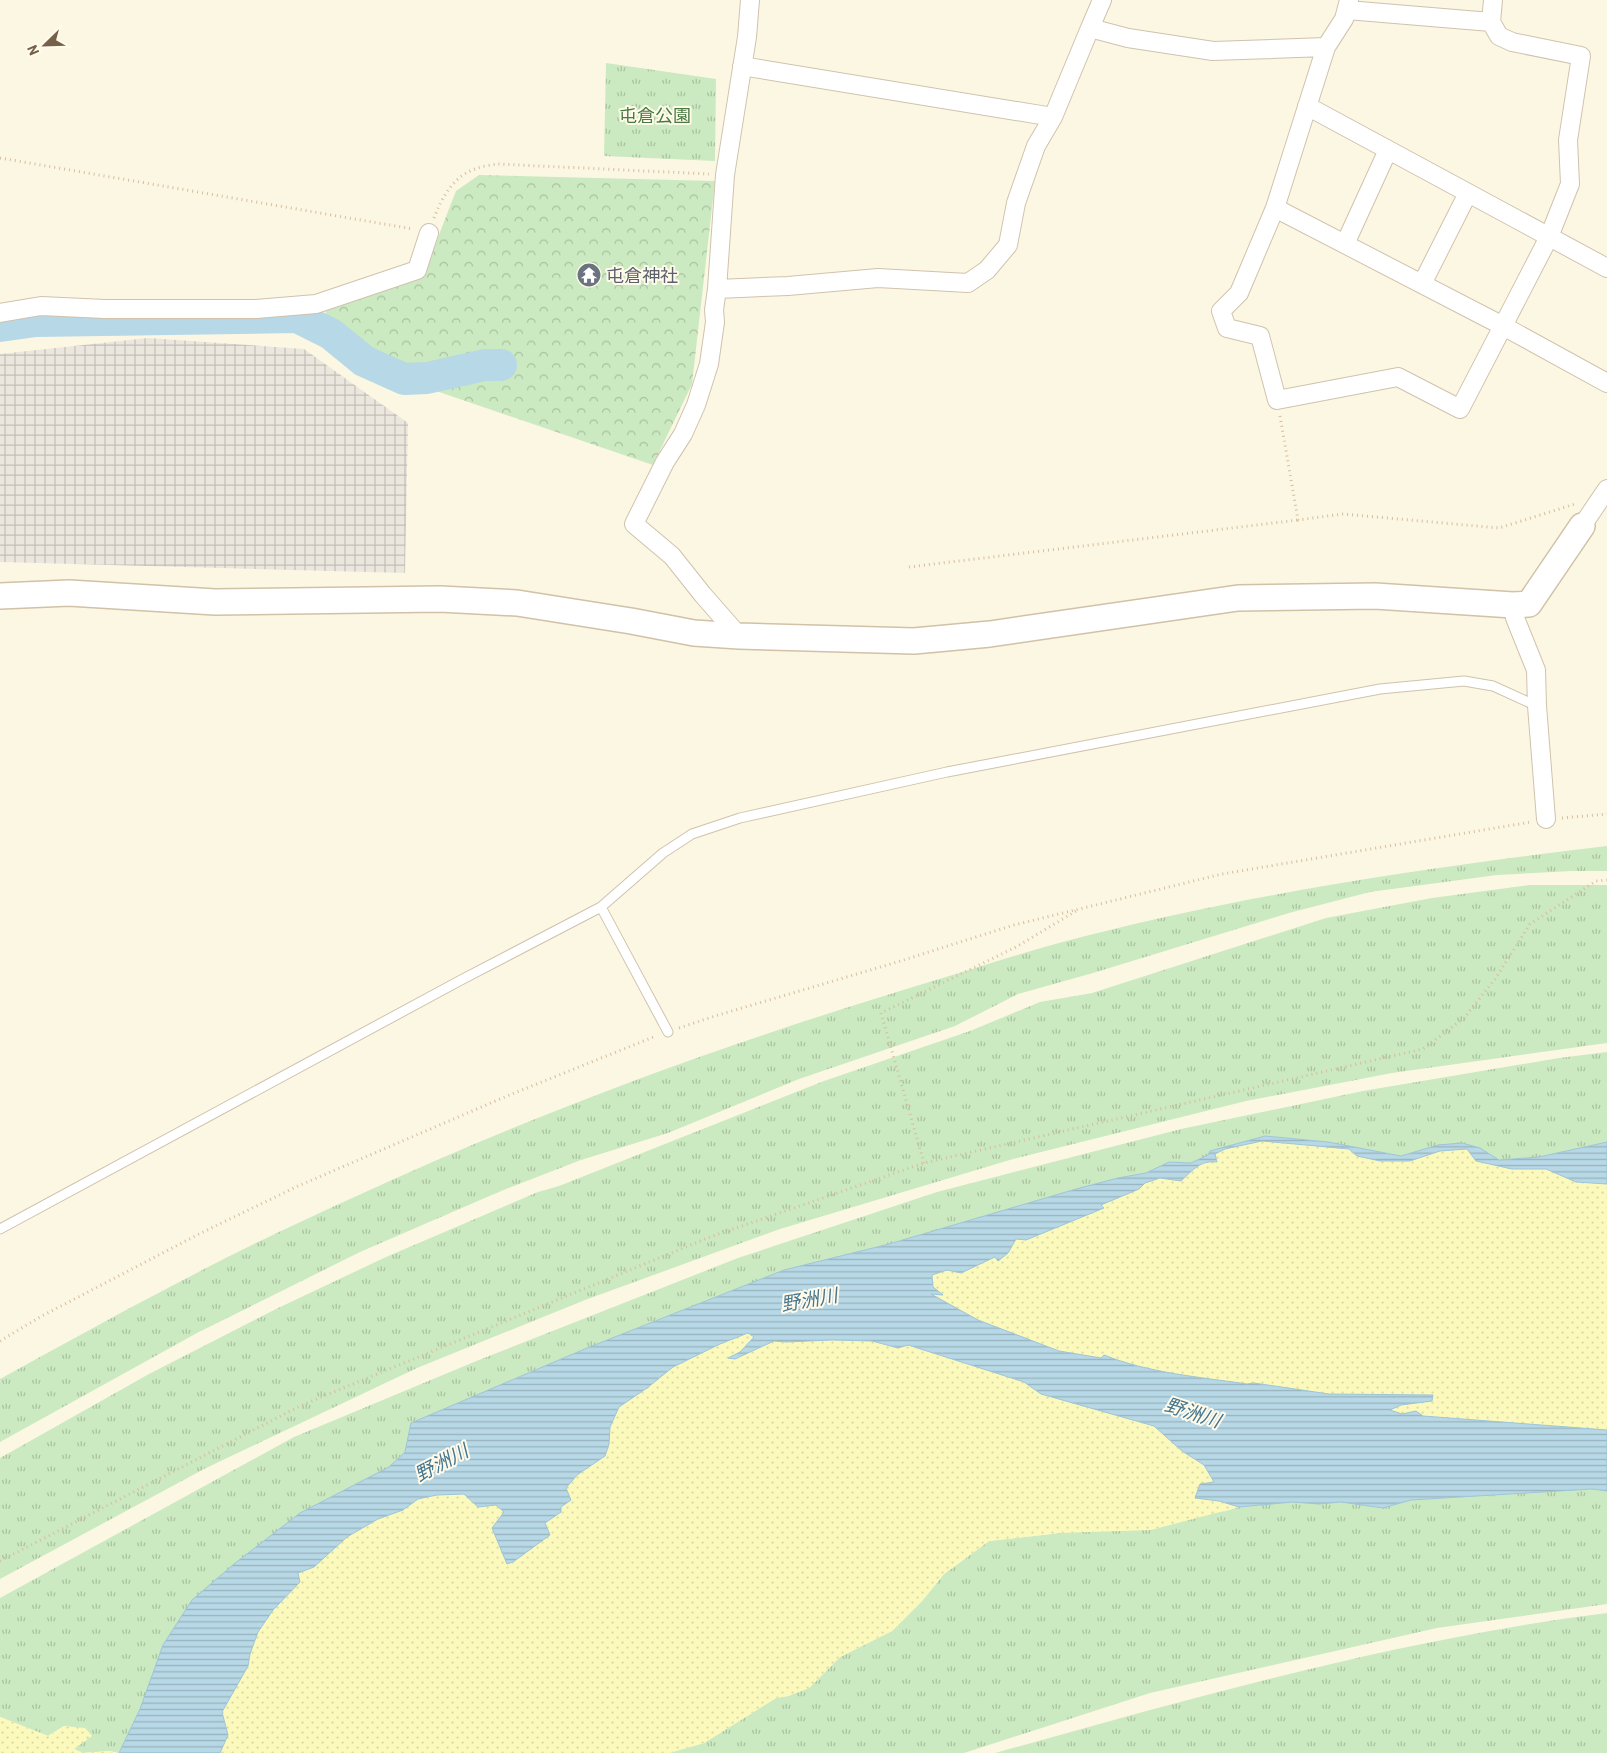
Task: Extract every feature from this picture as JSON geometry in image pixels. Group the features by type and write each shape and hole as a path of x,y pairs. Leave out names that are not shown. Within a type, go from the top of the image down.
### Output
{"street":[{"path":"739,636 672,556 634,524 665,462 683,434 696,405 709,364 715,322 714,310 725,175 750,0"},
{"path":"717,289 788,286 878,278 968,283 987,270 1008,245 1016,203 1036,146 1052,118 1102,0"},
{"path":"1492,22 1348,5 1344,19 1326,47 1275,208 1239,293 1221,311 1227,328 1260,336 1277,400 1398,377 1460,409 1549,236 1570,184 1568,140 1581,56 1512,42 1499,36 1492,22 1493,0"},
{"path":"1090,28 1128,38 1213,51 1326,47"},
{"path":"742,66 1052,118"},
{"path":"1307,106 1607,268"},
{"path":"1345,244 1388,150"},
{"path":"1422,284 1468,193"},
{"path":"1275,208 1503,326 1607,383"},
{"path":"0,313 41,306 105,309 256,309 316,304 417,270 429,233"},
{"path":"0,596 68,593 215,602 440,598 517,603 631,620 694,633 914,641 990,634 1238,598 1375,596 1513,605 1528,604 1605,492"},
{"path":"1513,605 1515,618 1536,670 1546,819"}],"lane":[{"path":"0,1229 461,980 601,907 663,853 692,834 740,818 947,772 1380,689 1464,681 1494,686 1537,706"},
{"path":"601,907 668,1032"}],"path":[{"path":"0,158 307,212 393,225 429,233 442,198 451,186 475,169 498,164 725,175"},
{"path":"1277,400 1298,520"},
{"path":"909,567 1343,514 1499,528 1605,492"},
{"path":"0,1341 40,1317 199,1234 298,1186 507,1096 668,1032 715,1016 1014,925 1222,874 1546,819 1607,814"},
{"path":"0,1561 302,1405 710,1236 924,1163 1423,1049 1464,1018 1495,979 1530,924 1596,881 1607,880"},
{"path":"924,1163 881,1012 1016,947 1081,908"}],"shaded area":[{"path":"148,338 304,349 408,423 405,573 0,562 0,354"}],"green space":[{"name":"屯倉公園","path":"606,63 716,79 715,161 604,156"},
{"path":"479,175 715,181 692,384 653,465 334,356 324,303 424,273 456,191"},
{"path":"1607,846 1607,871 1497,875 1370,892 1289,913 1018,994 955,1026 799,1079 668,1133 581,1160 501,1191 360,1252 197,1333 0,1442 0,1379 189,1277 304,1220 493,1136 639,1079 713,1052 861,1003 1044,947 1127,926 1263,897 1332,885 1469,864"},
{"path":"1530,885 1607,885 1607,1043 1392,1073 1246,1101 1013,1159 780,1229 585,1300 417,1368 204,1469 0,1579 0,1458 149,1374 276,1309 386,1257 538,1192 559,1186 824,1081 970,1031 1040,1002 1092,993 1326,918 1432,898"},
{"path":"1607,1052 1607,1142 1539,1157 1499,1160 1480,1148 1438,1145 1401,1156 1328,1142 1265,1136 1210,1151 1208,1155 1191,1163 1169,1162 1146,1173 1076,1189 889,1244 784,1270 587,1348 412,1423 405,1452 389,1467 300,1513 140,1709 119,1753 110,1751 83,1753 74,1749 64,1726 48,1736 0,1717 0,1598 294,1437 474,1362 738,1258 937,1192 1181,1129 1363,1091 1559,1058"},
{"path":"1593,1489 1607,1491 1607,1604 1437,1628 1150,1693 964,1753 669,1753 704,1743 776,1698 788,1696 809,1688 840,1657 892,1631 922,1601 944,1574 989,1541 1226,1511 1239,1507 1293,1502 1319,1504 1341,1502 1383,1508 1411,1500"},
{"path":"1607,1613 1607,1753 995,1753 1222,1691 1375,1654 1529,1624"}],"sand":[{"path":"1262,1141 1349,1149 1357,1156 1410,1161 1440,1151 1467,1149 1477,1161 1546,1169 1576,1182 1607,1184 1607,1430 1423,1416 1416,1412 1402,1414 1389,1411 1401,1405 1432,1401 1329,1394 1254,1383 1247,1384 1156,1370 1104,1355 1101,1358 1059,1351 978,1320 930,1293 942,1294 933,1287 932,1275 947,1270 961,1273 995,1257 997,1260 1012,1246 1016,1239 1026,1240 1103,1208 1100,1205 1139,1189 1145,1183 1160,1178 1182,1181 1201,1164 1217,1162 1215,1154 1225,1149"},
{"path":"748,1333 754,1336 740,1352 729,1357 735,1359 774,1341 873,1341 897,1348 908,1345 1024,1382 1041,1394 1154,1426 1182,1451 1204,1466 1214,1482 1200,1484 1219,1501 1239,1507 1151,1530 1060,1533 989,1541 944,1574 922,1601 892,1631 840,1657 809,1688 788,1696 776,1698 704,1743 669,1753 220,1753 228,1735 222,1712 248,1666 258,1632 273,1610 300,1582 297,1573 314,1567 347,1537 378,1519 403,1510 418,1499 437,1495 464,1494 478,1507 496,1505 504,1512 507,1564 513,1562 545,1523 561,1512 561,1507 571,1500 566,1488 577,1475 605,1456 609,1444 610,1427 619,1407 673,1367 720,1344"},
{"path":"0,1717 48,1736 64,1726 85,1728 92,1736 74,1749 83,1753 0,1753"},
{"path":"110,1751 113,1753 83,1753"}],"water":[{"name":"野洲川","path":"1265,1136 1328,1142 1401,1156 1438,1145 1462,1143 1480,1148 1499,1160 1539,1157 1607,1142 1607,1184 1576,1182 1546,1169 1512,1169 1476,1161 1467,1149 1440,1151 1410,1161 1380,1161 1357,1156 1349,1149 1262,1141 1225,1149 1215,1154 1217,1162 1201,1164 1181,1181 1160,1178 1145,1183 1139,1189 1101,1205 1104,1208 1026,1240 1016,1239 1008,1253 998,1261 995,1257 961,1273 947,1270 932,1275 933,1287 943,1295 931,1294 978,1320 1059,1351 1101,1358 1104,1355 1174,1374 1329,1394 1433,1395 1432,1401 1401,1405 1390,1410 1402,1414 1416,1411 1423,1416 1607,1430 1607,1491 1592,1489 1411,1500 1383,1508 1341,1502 1319,1504 1293,1502 1239,1507 1219,1501 1195,1498 1200,1484 1214,1482 1204,1465 1182,1451 1154,1426 1041,1394 1024,1382 908,1345 898,1348 872,1341 774,1341 735,1359 728,1358 740,1352 754,1337 748,1333 720,1344 673,1367 619,1407 610,1427 609,1444 605,1456 577,1475 566,1488 571,1500 561,1507 561,1512 545,1523 550,1535 513,1562 507,1564 492,1528 504,1512 496,1505 478,1507 464,1494 437,1495 418,1499 403,1510 378,1519 347,1537 314,1567 298,1573 300,1582 273,1610 258,1632 248,1666 222,1712 228,1735 220,1753 119,1753 140,1709 163,1645 192,1600 234,1564 300,1513 389,1467 405,1452 411,1423 587,1348 784,1270 889,1244 1076,1189 1146,1173 1169,1162 1191,1163 1208,1155 1210,1151"}],"waterway":[{"path":"0,326 36,321 297,317 331,334 364,361 404,379 427,378 485,365 501,365"}],"place":[{"name":"屯倉神社","path":"589,275"}]}
